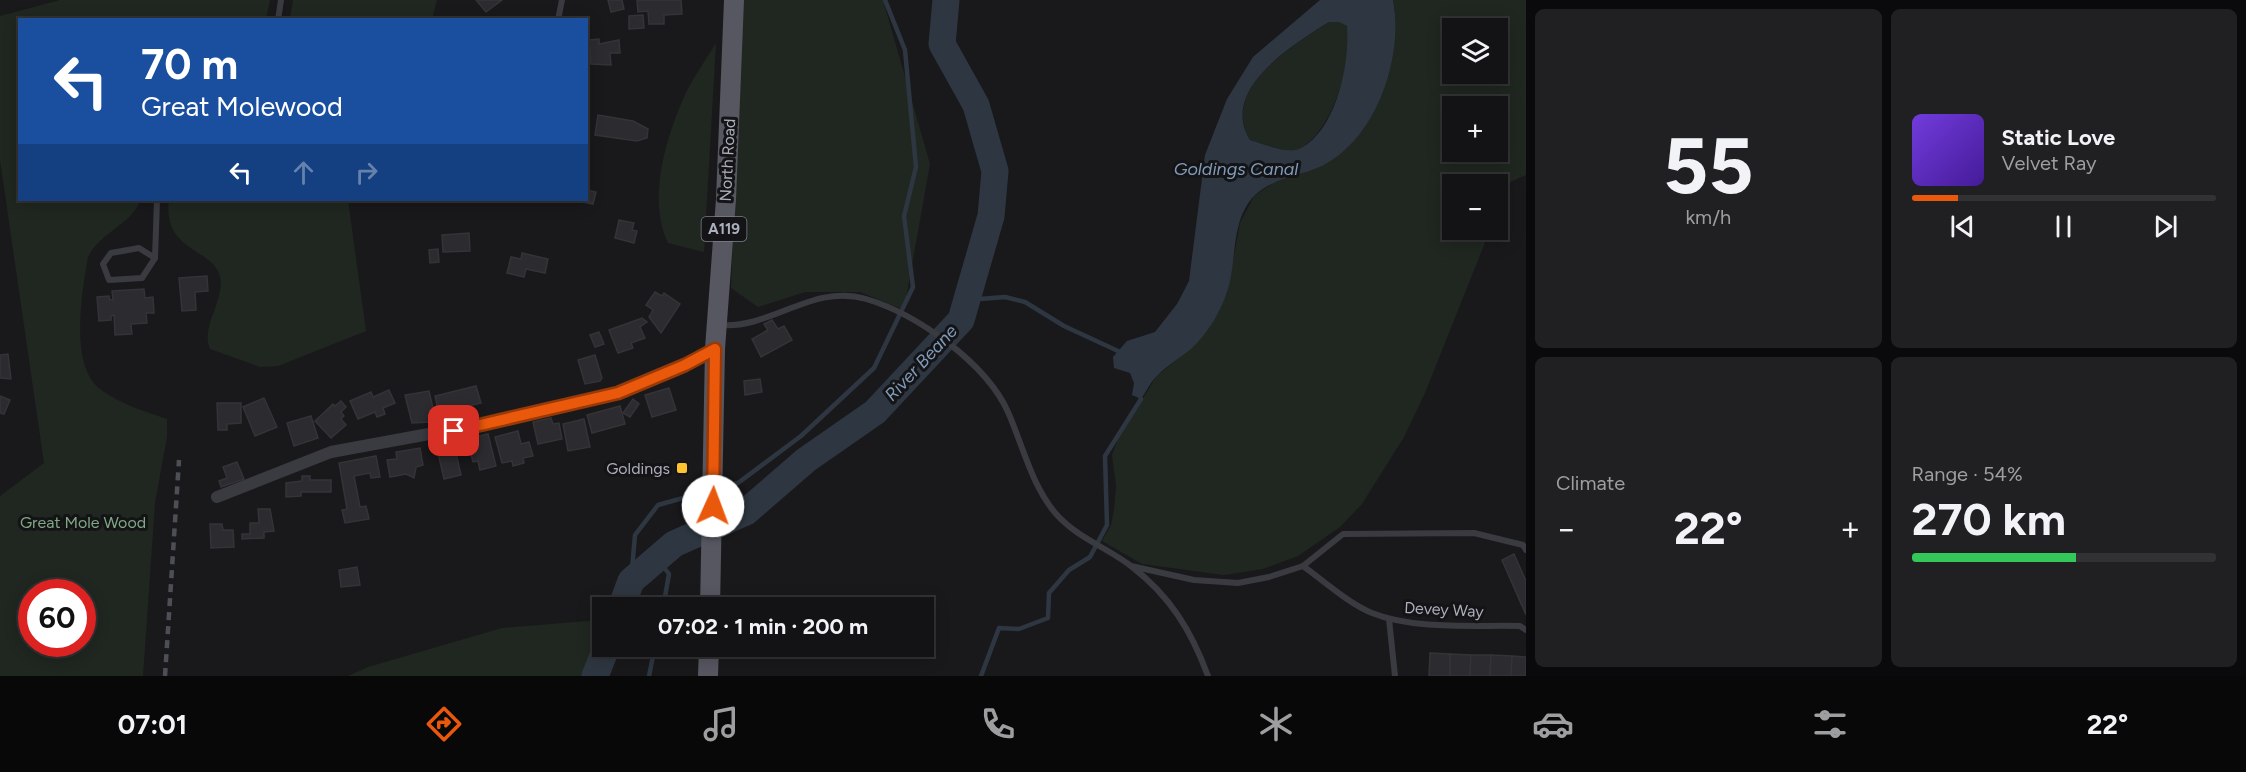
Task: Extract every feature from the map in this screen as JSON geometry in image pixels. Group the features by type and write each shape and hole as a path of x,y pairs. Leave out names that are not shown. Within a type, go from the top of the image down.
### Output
{"main road":[{"name":"North Road","path":"710,597 715,349 726,199 734,0"},
{"path":"708,676 709,657"}],"street":[{"path":"217,497 331,452 454,431 618,393 685,365 715,349"}],"lane":[{"path":"278,18 282,0"},
{"path":"558,18 562,0"},
{"path":"155,258 138,248 111,253 103,264 109,280 142,278 155,258 157,201"},
{"path":"717,325 744,324 795,304 823,297 863,298 891,309 958,351 992,384 1008,411 1034,479 1055,513 1075,532 1131,566 1179,612 1208,676"},
{"path":"1131,566 1194,580 1238,583 1269,578 1303,566 1343,534 1474,533 1523,545 1526,550"},
{"name":"Devey Way","path":"1303,566 1369,612 1389,619 1413,623 1520,626 1526,630"},
{"path":"1389,619 1395,676"}],"green space":[{"name":"Great Mole Wood","path":"60,0 270,0 266,18 18,18 18,201 140,201 130,216 100,241 88,257 80,327 84,363 90,378 100,389 124,403 167,419 167,437 155,503 143,676 0,676 0,496 44,463 0,160 0,16"},
{"path":"293,0 437,0 432,18 290,18"},
{"path":"742,0 883,0 930,164 904,310 860,292 805,292 758,307 731,288"},
{"path":"1393,0 1526,0 1526,175 1508,183 1508,174 1442,174 1442,240 1486,240 1425,393 1404,437 1362,504 1340,527 1298,556 1263,569 1224,575 1142,564 1102,541 1111,525 1114,510 1116,486 1112,455 1118,439 1156,377 1193,346 1227,293 1240,223 1254,196 1273,183 1321,166 1395,12"},
{"path":"1329,22 1339,22 1347,26 1349,54 1339,92 1319,131 1310,141 1295,150 1276,148 1250,140 1243,121 1244,103 1252,87 1264,71 1280,56"},
{"path":"716,43 704,252 668,243 662,227 659,191 664,155 684,96"},
{"path":"169,201 348,201 366,331 278,366 260,367 210,349 208,331 221,286 220,277 216,267 209,260 180,240 173,230 169,217"},
{"path":"592,621 592,657 601,657 589,676 348,676 368,667 502,628"}],"water":[{"name":"Goldings Canal","path":"1320,0 1393,0 1394,47 1390,71 1371,117 1357,137 1341,153 1322,166 1278,181 1255,195 1241,217 1230,283 1216,316 1208,330 1192,348 1160,373 1141,399 1132,395 1134,383 1130,373 1114,368 1113,357 1127,341 1155,332 1177,304 1189,281 1205,155 1227,99 1253,57","holes":["1329,22 1339,22 1347,26 1346,58 1339,93 1324,126 1313,139 1296,150 1276,148 1250,140 1243,122 1244,104 1252,87 1264,71 1297,43"]}],"building":[{"path":"476,0 502,0 486,12"},
{"path":"608,0 622,0 624,9 611,12"},
{"path":"637,0 681,0 682,14 664,15 664,24 649,24 648,11 638,12"},
{"path":"643,15 644,28 629,29 629,16"},
{"path":"599,39 599,44 619,40 620,53 610,53 611,65 591,64 589,40"},
{"path":"598,115 633,121 648,129 647,138 637,141 595,135"},
{"path":"588,190 596,192 593,204 579,201 588,201"},
{"path":"619,220 634,223 632,230 637,231 634,243 615,238"},
{"path":"469,233 470,251 443,252 442,235"},
{"path":"438,249 439,262 430,263 429,250"},
{"path":"522,253 548,259 545,273 526,269 524,277 507,273 511,257 521,259"},
{"path":"207,276 208,291 195,292 196,310 182,311 179,278"},
{"path":"144,289 145,298 153,297 154,313 146,313 147,323 131,324 132,334 115,335 114,315 111,316 111,320 99,321 97,297 109,296 110,300 113,300 112,291"},
{"path":"655,292 662,296 664,293 680,304 661,333 649,317 653,310 646,305"},
{"path":"642,318 647,322 640,327 645,338 631,343 633,348 618,353 609,330"},
{"path":"772,320 778,329 784,326 792,340 761,357 752,339 768,330 764,324"},
{"path":"599,332 604,344 595,347 590,335"},
{"path":"8,354 11,379 0,378 0,355"},
{"path":"595,355 602,378 600,381 585,384 578,360"},
{"path":"760,379 762,392 745,395 744,381"},
{"path":"476,386 481,403 448,411 449,416 440,418 435,396"},
{"path":"669,388 676,410 652,417 645,395"},
{"path":"389,390 395,403 383,408 385,414 377,417 375,412 358,419 350,401 371,392 373,397"},
{"path":"429,391 434,413 428,415 430,422 412,423 405,395"},
{"path":"0,396 10,400 4,414 0,413"},
{"path":"264,398 277,427 255,436 243,407"},
{"path":"633,399 639,404 630,417 623,413"},
{"path":"341,401 346,407 341,412 344,416 341,419 346,425 331,438 315,421 333,404 335,406"},
{"path":"217,403 241,403 241,423 227,424 227,430 218,430"},
{"path":"620,406 625,424 592,433 587,415"},
{"path":"311,416 318,438 294,446 287,423"},
{"path":"551,418 553,424 559,423 562,439 538,444 533,422"},
{"path":"584,419 590,447 568,451 563,424"},
{"path":"518,431 521,444 529,442 533,456 523,458 524,463 513,466 512,461 502,463 495,437"},
{"path":"488,434 496,466 480,470 478,461 473,462 467,439"},
{"path":"453,440 461,475 444,479 436,444"},
{"path":"420,448 423,465 416,467 414,478 406,474 390,477 387,460 397,459 396,452"},
{"path":"376,456 380,477 371,478 370,473 354,476 360,507 366,506 369,519 345,523 342,510 347,509 339,463"},
{"path":"237,462 244,479 221,487 219,481 227,478 223,467"},
{"path":"302,476 310,476 310,480 331,480 331,492 301,492 301,496 286,497 286,483 302,481"},
{"path":"258,509 270,509 274,531 264,532 264,538 242,539 242,534 250,534 250,523 259,523"},
{"path":"210,524 222,524 223,530 233,530 234,547 211,548"},
{"path":"1514,554 1526,581 1526,615 1502,560"},
{"path":"357,567 360,585 341,587 339,570"},
{"path":"1430,653 1450,654 1450,676 1429,676"},
{"path":"1450,654 1471,655 1470,676 1450,676"},
{"path":"1471,655 1491,655 1490,676 1470,676"},
{"path":"1491,655 1512,656 1511,676 1490,676"},
{"path":"1512,656 1526,657 1526,676 1511,676"}],"waterway":[{"path":"719,488 738,483 801,436 874,368 913,287 904,216 916,167 905,50 885,0"},
{"name":"River Beane","path":"625,597 631,581 674,544 746,512 806,460 875,412 961,320 991,216 995,171 976,105 942,44 946,0"},
{"path":"967,300 1005,297 1025,302 1064,326 1118,351"},
{"path":"981,676 999,628 1019,629 1048,618 1049,593 1069,570 1090,557 1107,525 1105,456 1141,399"},
{"path":"631,581 635,535 658,505 708,491"},
{"path":"657,558 669,574 665,597"},
{"name":"River Beane","path":"595,676 603,657"},
{"path":"649,676 653,657"}],"railway":[{"path":"165,676 179,460"}],"place":[{"name":"Goldings","path":"682,468"}],"route":[{"path":"454,431 559,409 618,393 685,365 715,349 716,414 713,506"}]}
